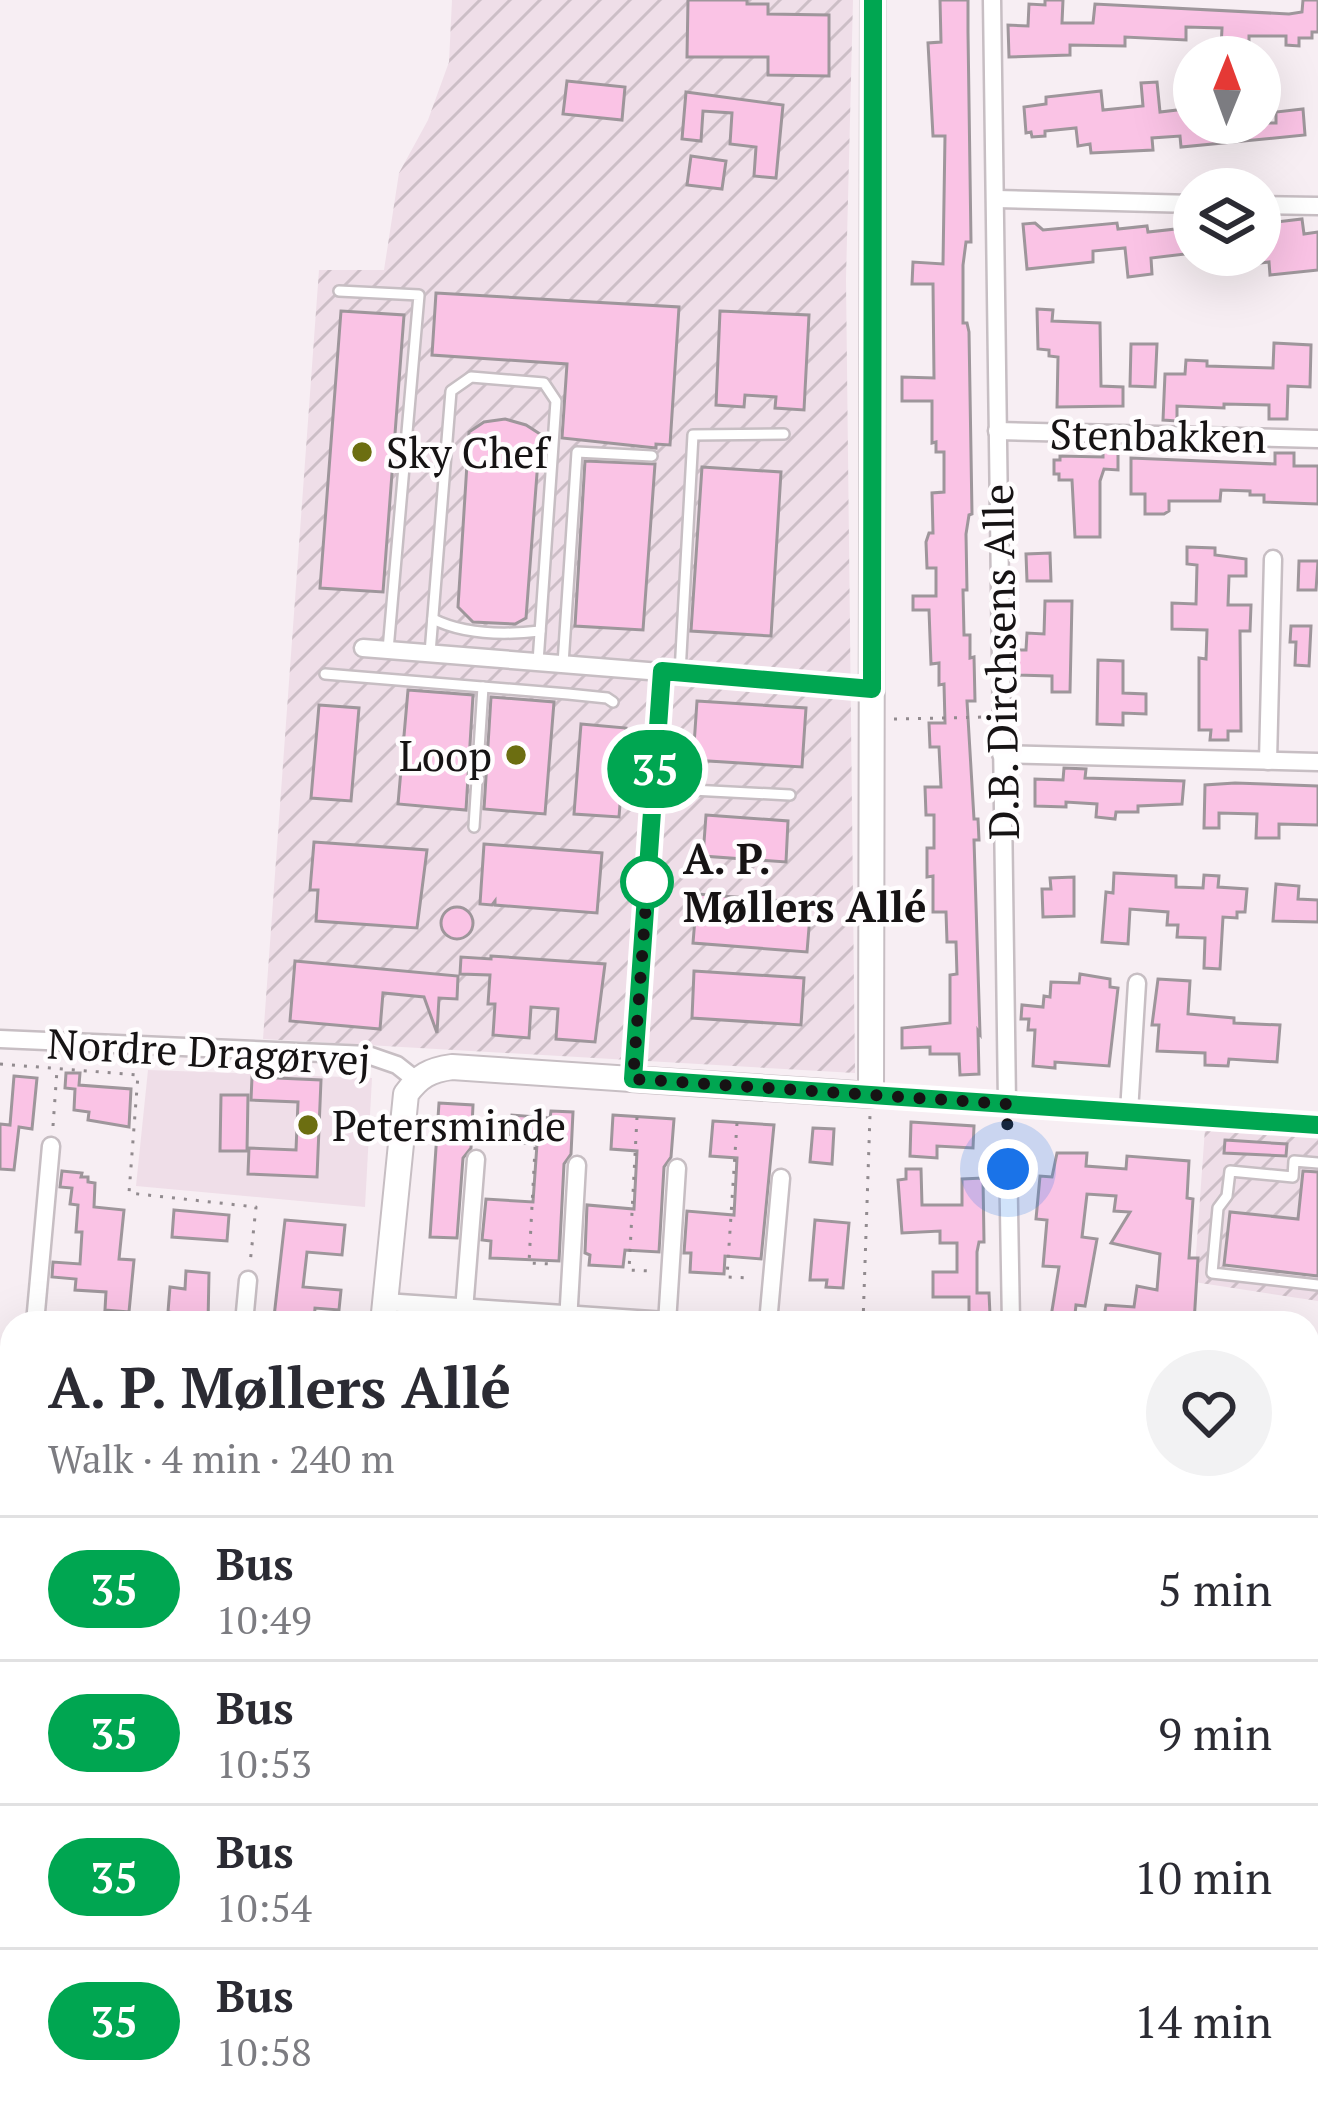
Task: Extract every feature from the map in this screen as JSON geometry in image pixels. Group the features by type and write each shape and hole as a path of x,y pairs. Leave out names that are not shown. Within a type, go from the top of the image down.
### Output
{"street":[{"path":"871,1095 873,0"},
{"name":"D.B. Dirchsens Alle","path":"992,0 1007,1104"},
{"path":"996,199 1173,203"},
{"path":"1281,205 1318,206"},
{"name":"Stenbakken","path":"997,431 1318,440"},
{"path":"1268,761 1273,560"},
{"path":"363,648 872,689"},
{"path":"633,1079 653,788 671,672"},
{"path":"1001,754 1318,762"},
{"path":"1129,1112 1137,982"},
{"name":"Nordre Dragørvej","path":"0,1039 368,1055 397,1065 416,1079 452,1067 1318,1125"},
{"path":"384,1311 400,1129 406,1094 416,1079"},
{"path":"36,1311 51,1146"},
{"path":"1008,1154 1010,1311"},
{"path":"463,1311 476,1159"},
{"path":"568,1311 577,1165"},
{"path":"668,1311 676,1168"},
{"path":"769,1311 781,1178"},
{"path":"245,1311 248,1280"}],"lane":[{"path":"339,290 419,296 388,650"},
{"path":"430,653 451,391 471,377 544,383 556,400 538,662"},
{"path":"671,672 693,435 784,434"},
{"path":"563,664 577,452 652,456"},
{"path":"433,620 452,629 540,631"},
{"path":"325,674 613,702"},
{"path":"474,827 483,687"},
{"path":"653,788 790,795"},
{"path":"1318,1163 1294,1161 1293,1177 1230,1171 1227,1196 1218,1208 1212,1273 1318,1285"}],"path":[{"path":"872,719 1000,717"},
{"path":"0,1064 138,1075 129,1193 256,1207 248,1280"},
{"path":"51,1146 57,1069"},
{"path":"863,1311 871,1095"},
{"path":"537,1111 529,1263 571,1266"},
{"path":"638,1117 629,1270 670,1272"},
{"path":"737,1123 727,1277 772,1280"}],"shaded area":[{"path":"452,0 853,0 846,279 855,1073 263,1039 319,270 384,270 399,173 428,120 449,62"},
{"path":"148,1070 372,1078 365,1207 136,1186"},
{"path":"1205,1129 1318,1137 1318,1301 1194,1282"}],"building":[{"path":"688,0 747,0 747,4 768,4 768,14 829,15 829,76 768,75 768,57 687,57"},
{"path":"940,0 968,0 971,242 966,242 963,265 963,323 969,332 972,514 966,534 967,590 963,590 964,635 970,635 970,658 974,657 975,701 967,701 979,840 974,840 980,1034 978,1031 979,1074 960,1075 959,1054 930,1054 930,1047 902,1048 902,1028 950,1023 950,975 957,974 956,942 947,942 946,912 933,912 933,876 927,877 927,848 934,848 934,815 926,815 925,787 941,787 939,747 930,747 929,723 945,723 944,684 939,685 939,663 931,664 929,610 913,610 913,596 936,596 936,568 927,568 926,542 933,533 932,493 944,492 944,452 936,452 936,442 932,443 932,401 902,401 902,377 934,378 933,284 912,284 913,262 943,264 945,136 933,136 928,43 941,42"},
{"path":"1045,0 1063,0 1062,23 1093,23 1095,4 1289,14 1302,12 1303,0 1318,0 1318,32 1312,32 1312,38 1299,38 1299,46 1286,45 1286,36 1222,36 1222,28 1186,27 1186,36 1173,39 1125,37 1125,46 1070,45 1070,55 1009,57 1008,25 1028,26 1029,4 1045,5"},
{"path":"567,81 625,87 622,120 563,114"},
{"path":"1157,82 1160,112 1173,110 1173,136 1152,138 1153,150 1091,153 1090,144 1078,146 1076,128 1045,131 1045,136 1026,133 1024,107 1046,104 1046,97 1101,91 1103,110 1143,106 1141,83"},
{"path":"686,92 783,105 776,178 754,176 756,147 730,144 732,113 703,111 701,141 682,139"},
{"path":"1303,109 1305,135 1281,137 1281,111"},
{"path":"691,156 726,161 722,189 687,185"},
{"path":"1302,219 1304,234 1318,232 1318,270 1281,274 1281,222"},
{"path":"1035,223 1043,230 1117,223 1118,229 1173,229 1173,255 1151,258 1152,274 1128,277 1125,248 1093,251 1093,262 1027,269 1023,224"},
{"path":"436,293 679,307 670,445 656,444 656,448 562,438 567,364 432,355"},
{"path":"1037,309 1053,310 1052,321 1100,323 1101,386 1123,387 1123,406 1057,407 1058,357 1038,349"},
{"name":"Sky Chef","path":"341,311 404,315 383,592 320,588"},
{"path":"720,311 809,315 804,410 775,408 776,397 745,395 744,407 716,405"},
{"path":"1274,343 1311,345 1310,387 1288,386 1287,419 1269,419 1269,405 1224,404 1224,408 1177,406 1177,421 1163,420 1165,374 1185,374 1186,360 1207,361 1207,366 1273,368"},
{"path":"1131,344 1157,344 1155,387 1130,386"},
{"path":"505,419 540,434 526,618 515,624 473,622 458,607 469,432 484,422"},
{"path":"1103,447 1118,448 1118,470 1104,469 1100,481 1100,537 1075,537 1072,480 1059,480 1054,460 1060,456 1103,457"},
{"path":"1275,453 1294,453 1294,466 1318,466 1318,504 1264,502 1264,495 1250,495 1250,491 1221,490 1220,501 1169,501 1164,514 1145,514 1145,494 1131,494 1131,458 1275,464"},
{"path":"585,461 655,464 643,630 575,626"},
{"path":"702,467 781,472 771,636 691,631"},
{"path":"1187,547 1215,548 1215,555 1246,559 1246,576 1229,576 1228,605 1251,605 1250,631 1240,631 1241,731 1228,731 1228,740 1210,740 1211,730 1199,730 1199,658 1206,659 1207,630 1172,629 1172,603 1196,604 1197,565 1187,564"},
{"path":"1050,553 1051,581 1027,581 1026,554"},
{"path":"1299,561 1318,561 1316,590 1298,590"},
{"path":"1045,601 1072,601 1070,692 1052,692 1052,676 1015,675 1016,650 1026,650 1027,633 1044,634"},
{"path":"1291,626 1311,626 1309,666 1295,665"},
{"path":"1098,660 1123,661 1123,693 1146,694 1146,714 1123,713 1123,725 1097,724"},
{"path":"408,690 473,695 466,810 398,804"},
{"name":"Loop","path":"491,697 554,702 545,814 484,809"},
{"path":"697,701 806,708 802,767 693,760"},
{"path":"319,705 359,708 351,801 311,798"},
{"path":"581,724 626,728 619,817 574,814"},
{"path":"1064,768 1086,769 1085,778 1184,781 1182,804 1138,806 1138,812 1116,812 1115,819 1096,817 1097,804 1035,806 1035,779 1063,780"},
{"path":"1205,785 1318,786 1318,825 1279,824 1279,838 1256,838 1257,814 1219,813 1219,828 1204,828"},
{"path":"706,815 788,821 786,862 703,856"},
{"path":"314,842 427,850 417,928 316,921 318,890 310,890"},
{"path":"484,844 602,853 597,913 495,905 495,901 480,904"},
{"path":"1114,873 1176,876 1176,887 1203,888 1204,875 1219,876 1218,887 1247,889 1245,912 1237,912 1237,918 1223,917 1220,969 1204,968 1205,938 1177,937 1178,925 1167,925 1168,912 1130,909 1128,944 1102,942 1106,892 1113,893"},
{"path":"1074,877 1074,916 1043,917 1042,889 1051,889 1050,878"},
{"path":"1276,884 1299,886 1298,899 1318,900 1318,922 1273,921"},
{"path":"697,894 811,903 807,952 693,943"},
{"path":"457,907 468,912 473,923 468,934 457,939 446,934 441,923 446,912"},
{"path":"461,957 605,964 595,1042 556,1039 558,1009 531,1007 529,1038 493,1035 490,975 460,974"},
{"path":"295,961 458,976 457,999 439,998 437,1033 424,997 383,993 380,1029 290,1021"},
{"path":"694,971 804,978 801,1025 692,1018"},
{"path":"1080,974 1110,979 1110,987 1118,988 1109,1066 1055,1062 1055,1068 1033,1066 1035,1030 1028,1030 1029,1019 1021,1019 1022,1005 1043,1007 1044,996 1050,997 1051,982 1079,983"},
{"path":"1158,979 1190,981 1188,1014 1280,1025 1277,1062 1229,1059 1228,1066 1205,1065 1205,1053 1157,1051 1159,1025 1152,1025"},
{"path":"66,1073 80,1073 79,1085 131,1089 129,1127 88,1120 89,1112 74,1110 75,1089 65,1088"},
{"path":"14,1076 37,1078 32,1129 19,1127 14,1170 0,1169 0,1124 10,1125"},
{"name":"Petersminde","path":"252,1077 321,1080 317,1177 248,1174 249,1148 296,1150 298,1102 251,1100"},
{"path":"221,1095 248,1095 247,1151 220,1151"},
{"path":"439,1103 473,1105 457,1238 430,1237"},
{"path":"551,1111 573,1112 571,1154 564,1164 559,1261 490,1258 491,1241 482,1240 486,1199 533,1202 537,1144 510,1142 512,1115 550,1118"},
{"path":"613,1115 674,1119 671,1157 664,1167 659,1252 625,1250 623,1267 589,1265 590,1255 585,1253 587,1205 634,1209 637,1151 611,1149"},
{"path":"713,1121 774,1125 761,1259 725,1256 724,1274 690,1272 691,1253 684,1253 687,1211 734,1215 737,1158 710,1156"},
{"path":"911,1122 974,1126 973,1148 937,1146 937,1158 910,1156"},
{"path":"813,1128 834,1129 832,1164 810,1162"},
{"path":"1225,1140 1287,1144 1286,1156 1224,1153"},
{"path":"1057,1153 1087,1153 1086,1166 1126,1169 1127,1156 1189,1161 1187,1198 1193,1199 1189,1258 1198,1258 1195,1311 1105,1311 1106,1305 1134,1307 1137,1286 1157,1290 1160,1254 1111,1243 1130,1212 1114,1211 1116,1196 1087,1194 1082,1237 1097,1239 1085,1306 1052,1311 1059,1267 1043,1266 1047,1220 1036,1219 1040,1176 1052,1177"},
{"path":"906,1169 921,1169 922,1205 962,1205 962,1179 983,1178 984,1242 979,1242 977,1252 977,1293 989,1293 990,1311 969,1311 969,1297 933,1297 933,1272 957,1272 957,1243 940,1243 940,1231 902,1233 898,1180 906,1179"},
{"path":"62,1171 82,1173 81,1177 95,1183 94,1207 124,1210 119,1259 134,1260 129,1311 105,1310 106,1292 75,1290 76,1279 52,1277 53,1262 80,1264 78,1205 70,1204 72,1188 60,1187"},
{"path":"1303,1171 1318,1172 1318,1276 1224,1265 1230,1212 1298,1219"},
{"path":"174,1210 229,1215 227,1241 172,1237"},
{"path":"285,1220 345,1225 342,1255 307,1252 303,1287 341,1290 339,1310 275,1311"},
{"path":"815,1220 849,1223 843,1288 826,1287 827,1280 810,1280"},
{"path":"186,1271 209,1273 208,1311 168,1311 170,1287 185,1289"}],"bus line":[{"name":"35","path":"873,0 872,689 662,671 633,1079 1318,1125"}],"place":[{"name":"Sky Chef","path":"362,452"},
{"name":"Loop","path":"516,755"},
{"name":"A. P. Møllers Allé","path":"647,882"},
{"name":"Petersminde","path":"308,1125"}],"route":[{"path":"647,882 648,876 633,1079 1007,1104 1008,1169"}]}
